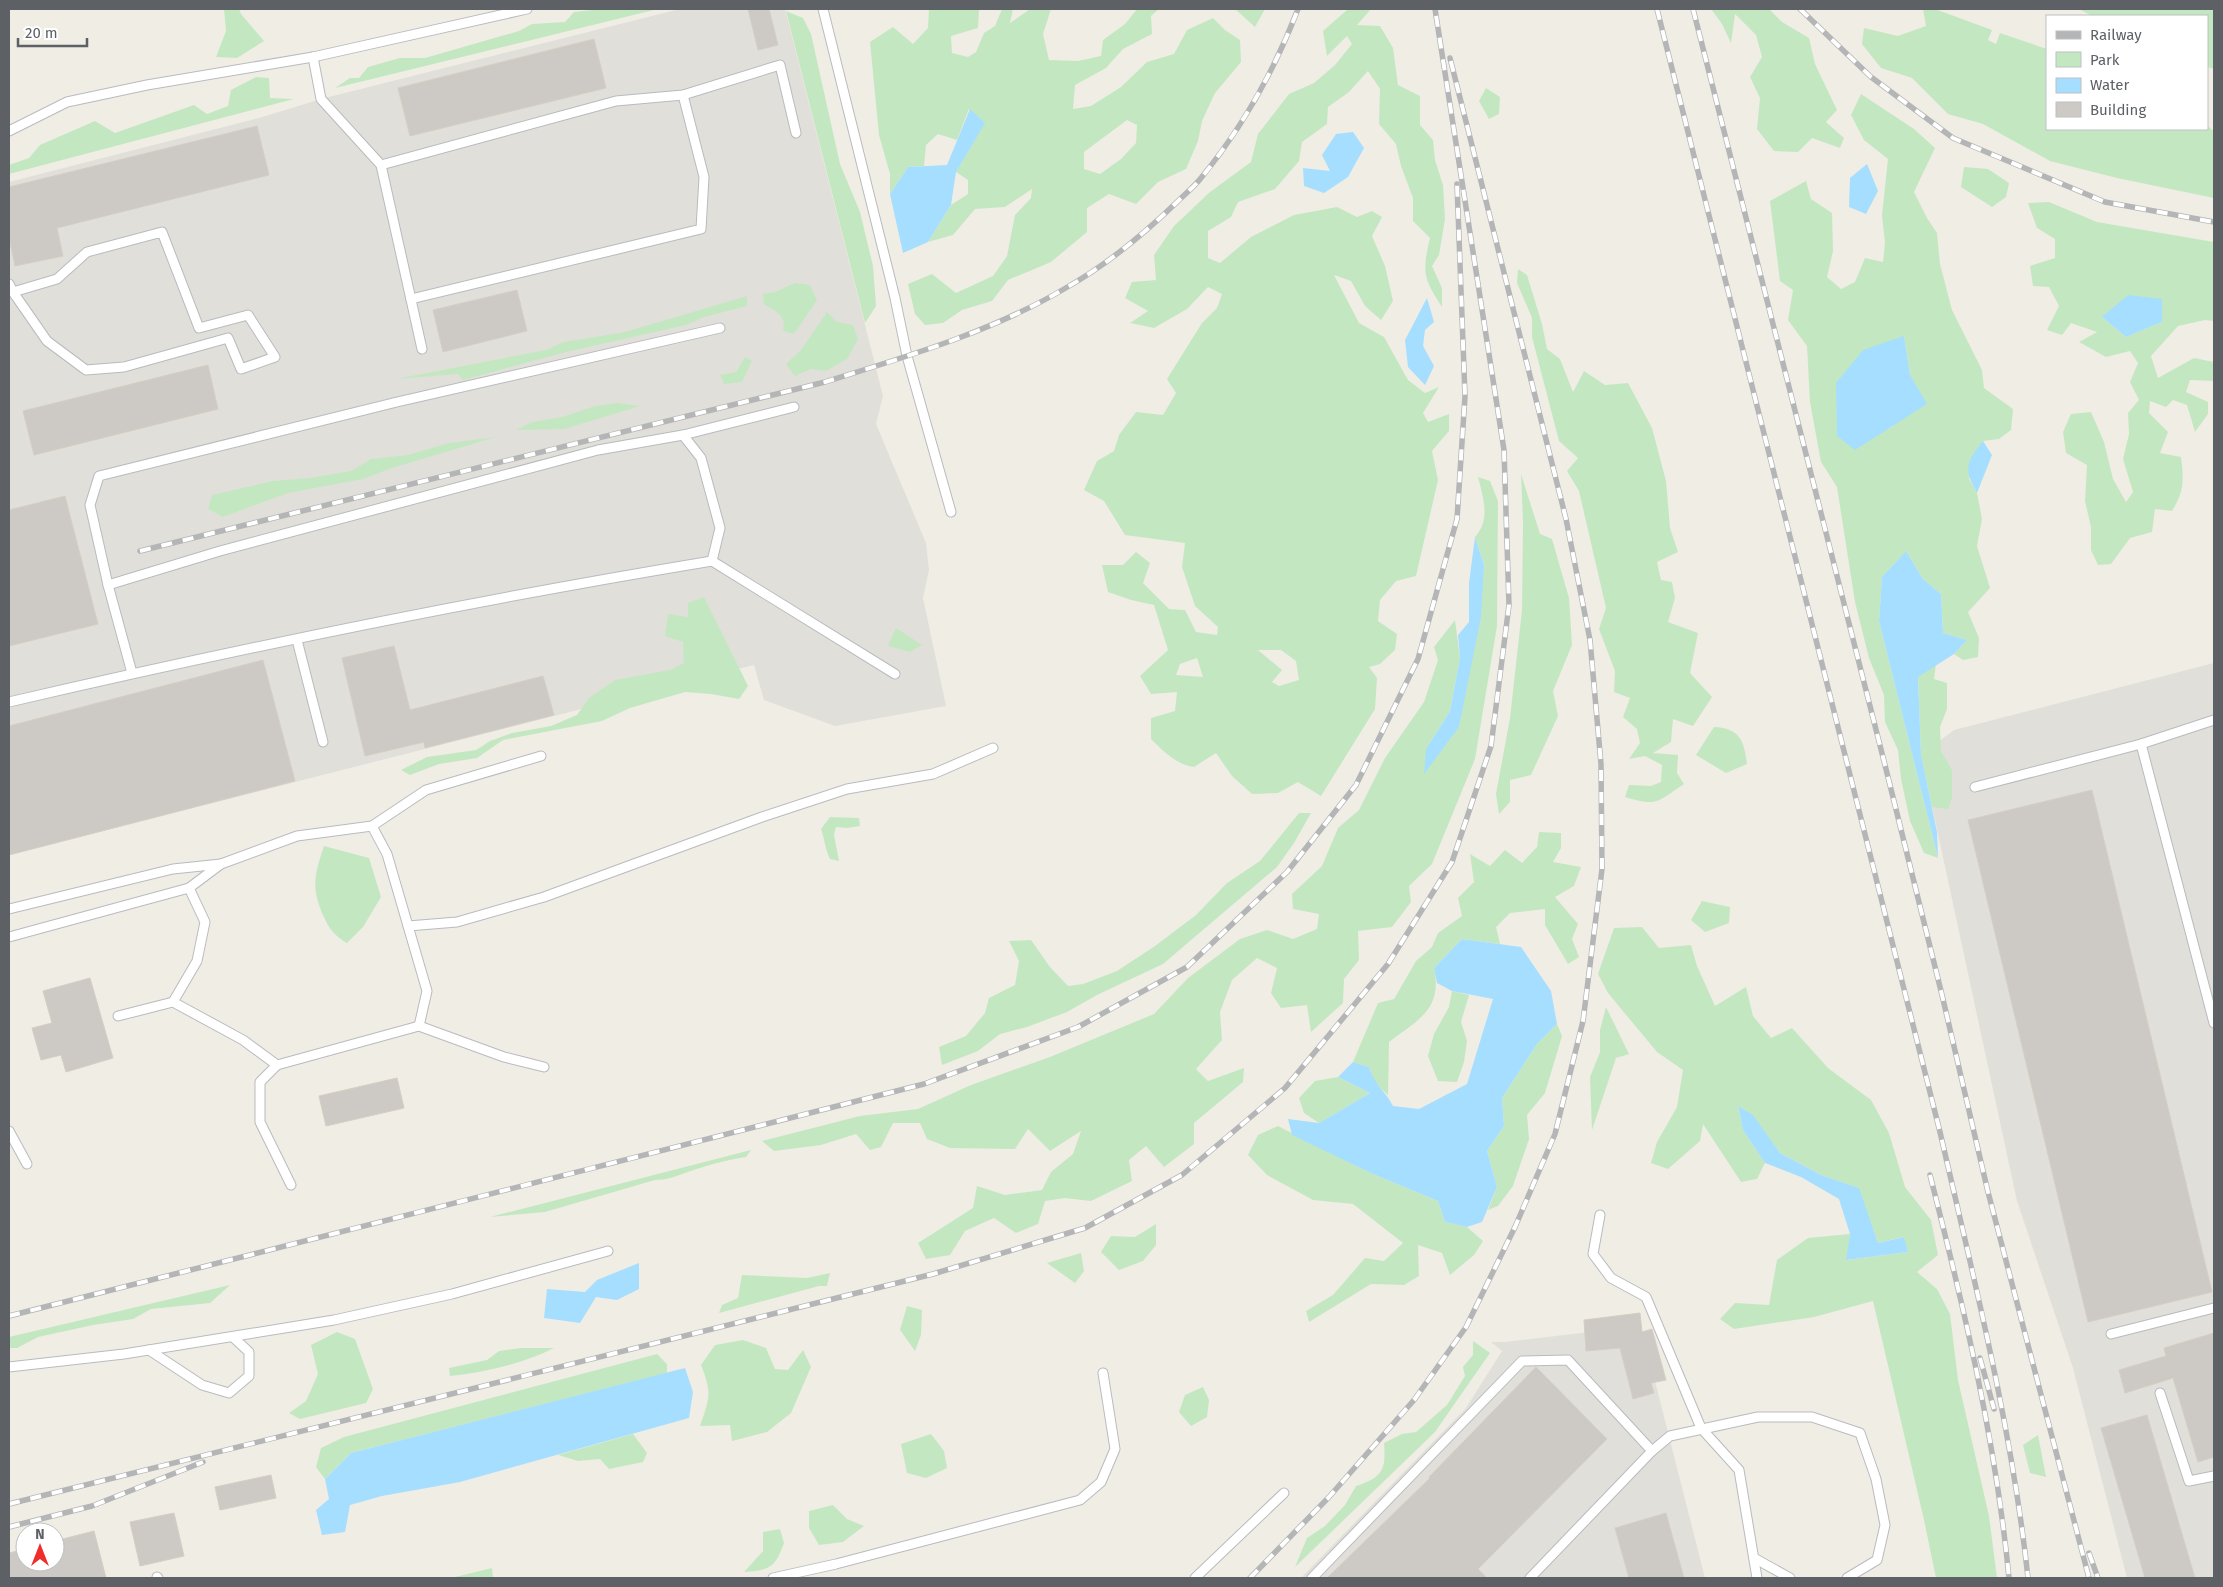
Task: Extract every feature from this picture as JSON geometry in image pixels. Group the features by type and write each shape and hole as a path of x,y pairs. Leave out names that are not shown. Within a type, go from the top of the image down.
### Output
{"lane":[{"path":"9,131 67,102 147,84 313,57 527,9"},
{"path":"823,9 895,298 907,356 951,512"},
{"path":"313,57 321,99 380,165 422,349"},
{"path":"380,165 616,101 683,95 780,65 796,133"},
{"path":"410,300 701,230 704,177 683,95"},
{"path":"162,232 199,328 248,315 276,357 241,369 228,338 124,367 86,370 47,340 11,288 57,278 88,252 162,232"},
{"path":"132,673 108,585 90,505 99,476 397,402 720,328"},
{"path":"108,585 220,551 598,450 683,434 794,407"},
{"path":"683,434 701,458 720,528 712,561"},
{"path":"9,702 132,673 585,582 712,561 895,674"},
{"path":"297,640 323,742"},
{"path":"1975,787 2141,744 2214,720"},
{"path":"2141,744 2212,1007 2214,1023"},
{"path":"408,926 457,922 544,897 770,814 847,789 933,774 993,748"},
{"path":"9,909 173,869 221,864 297,836 372,826 426,790 541,756"},
{"path":"372,826 388,854 427,991 419,1026"},
{"path":"9,937 189,888 221,864"},
{"path":"173,1002 197,961 205,922 189,888"},
{"path":"118,1016 173,1002 243,1040 277,1065"},
{"path":"291,1186 260,1122 260,1082 277,1065 419,1026 504,1057 544,1067"},
{"path":"9,1131 27,1164"},
{"path":"1600,1215 1593,1254 1611,1278 1646,1297 1701,1428 1738,1470 1756,1578"},
{"path":"9,1368 234,1338 334,1320 452,1294 608,1251"},
{"path":"2111,1334 2214,1308"},
{"path":"149,1350 202,1385 229,1393 250,1376 248,1352 234,1338"},
{"path":"1312,1578 1522,1361 1568,1360 1652,1451"},
{"path":"773,1578 836,1564 1080,1500 1101,1482 1115,1449 1103,1373"},
{"path":"2160,1393 2189,1481 2214,1476"},
{"path":"1530,1578 1652,1451 1670,1436 1758,1417 1812,1417 1860,1433 1876,1479 1885,1525 1877,1560 1847,1578"},
{"path":"1195,1578 1284,1493"},
{"path":"1754,1558 1790,1578"}],"shaded area":[{"path":"680,9 785,9 883,396 876,424 926,543 929,570 923,598 946,706 835,726 764,700 754,665 9,855 9,182 259,118 321,99"},
{"path":"2214,663 2214,1578 2127,1578 2073,1368 2017,1201 1921,755 1954,730"},
{"path":"1641,1326 1705,1578 1301,1578 1466,1408 1502,1351 1491,1342"}],"green space":[{"path":"224,9 239,9 241,14 264,41 237,58 216,57 226,31"},
{"path":"602,9 658,9 335,88 350,78 359,78 368,67 400,58 425,58 519,31 532,24 565,22 574,12"},
{"path":"929,9 979,9 978,28 951,36 952,53 968,57 976,52 984,33 995,26 1002,9 1013,9 1010,23 1030,9 1051,9 1043,34 1049,60 1078,61 1101,56 1103,40 1125,24 1137,9 1159,9 1151,16 1152,34 1123,49 1106,68 1075,85 1073,109 1091,106 1121,87 1147,62 1174,54 1187,30 1213,18 1225,30 1240,40 1241,62 1215,93 1202,121 1198,141 1186,169 1158,182 1136,204 1109,194 1087,208 1087,232 1051,262 1008,280 992,301 962,310 943,323 925,325 915,314 908,284 932,274 956,293 993,276 1007,256 1015,215 1031,198 1032,189 1005,207 975,209 953,235 928,242 951,205 968,194 968,180 956,172 984,123 969,109 957,140 938,134 926,145 924,166 908,167 890,194 890,174 879,135 870,42 893,27 913,44 928,28","holes":["1127,120 1137,125 1136,143 1121,159 1100,174 1084,169 1084,152"]},
{"path":"1235,9 1265,9 1255,27"},
{"path":"1348,9 1371,9 1357,25 1380,26 1393,48 1398,85 1420,96 1420,125 1433,140 1435,160 1443,185 1445,219 1439,255 1432,266 1442,288 1442,307 1431,289 1426,274 1425,267 1430,238 1413,221 1413,198 1401,166 1396,144 1379,124 1380,89 1368,71 1349,92 1328,107 1327,124 1302,142 1299,161 1275,189 1238,202 1231,217 1208,231 1208,258 1220,263 1251,237 1294,215 1337,207 1357,217 1372,211 1382,217 1372,236 1385,266 1393,301 1381,320 1365,306 1351,281 1334,275 1359,323 1384,337 1408,380 1425,393 1439,387 1423,413 1428,422 1449,414 1449,431 1432,451 1438,480 1416,576 1396,581 1380,600 1378,621 1397,634 1395,650 1380,664 1369,667 1377,678 1375,709 1321,796 1298,782 1278,793 1252,794 1232,776 1216,753 1194,767 1188,766 1171,757 1151,739 1151,718 1175,711 1177,692 1151,694 1140,676 1168,650 1154,605 1108,592 1102,565 1123,565 1136,552 1150,563 1143,583 1169,609 1185,610 1196,632 1217,635 1218,627 1195,606 1182,567 1185,543 1125,535 1104,501 1084,490 1097,461 1114,451 1119,435 1136,412 1163,415 1176,393 1167,379 1202,323 1217,308 1222,294 1208,287 1187,309 1154,328 1130,323 1148,311 1125,298 1132,282 1156,280 1154,255 1174,226 1210,192 1251,162 1258,134 1289,94 1314,83 1335,65 1352,44 1347,36 1327,56 1323,31","holes":["1258,650 1281,650 1296,661 1299,680 1279,686 1272,682 1282,670","1197,658 1203,677 1176,675 1180,664"]},
{"path":"1711,9 1769,9 1782,22 1809,38 1815,64 1837,110 1826,122 1844,138 1840,148 1812,138 1798,152 1774,151 1757,129 1760,98 1750,77 1762,57 1756,35 1735,14 1731,43 1722,24"},
{"path":"1923,9 1935,9 1992,30 1988,40 1996,44 2000,33 2046,49 2046,130 2208,130 2208,127 2214,131 2214,198 2117,178 2050,161 1983,124 1948,114 1912,78 1881,68 1862,44 1864,28 1898,36 1926,26"},
{"path":"2079,9 2214,9 2214,69 2208,67 2208,15 2090,15"},
{"path":"786,11 803,18 811,34 840,164 860,212 873,266 876,306 865,323"},
{"path":"256,77 269,78 270,98 294,99 9,174 9,165 29,158 40,145 95,121 115,133 194,105 207,114 228,106 231,90"},
{"path":"1486,88 1500,97 1499,114 1489,119 1479,101"},
{"path":"1861,94 1914,129 1935,148 1914,192 1937,233 1940,264 1952,310 1982,370 1984,388 2013,409 2011,430 1999,439 1983,441 1969,479 1977,493 1982,519 1977,546 1990,588 1968,612 1979,638 1978,657 1963,660 1954,654 1967,640 1943,633 1941,594 1923,579 1906,551 1882,577 1879,621 1938,858 1924,853 1910,821 1901,779 1898,750 1885,722 1884,695 1869,658 1855,602 1837,487 1821,462 1810,402 1807,346 1788,320 1793,290 1780,281 1770,201 1806,181 1811,199 1832,213 1833,251 1827,277 1841,289 1855,282 1865,258 1883,262 1885,243 1882,215 1888,159 1864,140 1851,115","holes":["1904,336 1910,375 1893,426 1876,435"]},
{"path":"1964,167 1988,169 2009,183 2006,197 1992,207 1961,187"},
{"path":"2049,202 2097,222 2214,242 2214,321 2205,320 2178,326 2151,356 2158,378 2194,358 2214,362 2214,381 2190,380 2186,392 2208,402 2208,414 2195,432 2187,405 2173,400 2166,407 2150,401 2149,413 2168,432 2160,453 2181,457 2183,479 2181,492 2172,511 2155,509 2152,532 2130,538 2111,564 2098,565 2091,550 2091,527 2085,501 2087,465 2066,453 2063,432 2071,414 2091,412 2104,442 2113,479 2126,502 2133,492 2123,459 2129,434 2128,413 2139,400 2130,382 2138,363 2130,351 2106,357 2079,342 2097,332 2071,323 2062,335 2047,330 2059,306 2049,287 2033,286 2030,266 2055,258 2055,239 2037,228 2028,203","holes":["2102,317 2162,322 2126,337"]},
{"path":"1518,269 1527,275 1542,324 1547,349 1560,359 1573,392 1584,371 1605,385 1628,383 1652,428 1666,481 1670,528 1678,552 1657,562 1661,580 1672,582 1675,598 1668,622 1698,633 1690,673 1712,697 1693,726 1673,719 1671,742 1653,753 1678,755 1677,773 1684,784 1656,801 1644,802 1625,797 1629,785 1651,786 1661,782 1662,765 1645,756 1629,759 1640,743 1637,729 1623,717 1630,698 1614,692 1615,671 1599,629 1606,608 1579,491 1567,471 1578,458 1559,441 1532,337 1532,318 1517,283"},
{"path":"795,283 810,285 817,300 794,334 783,331 784,326 780,314 764,304 763,294 775,292"},
{"path":"747,296 747,306 704,317 686,325 566,352 463,380 458,374 396,379 546,350 564,342 625,332"},
{"path":"827,312 837,322 853,325 858,339 847,359 826,371 811,369 795,376 786,364 801,350"},
{"path":"745,357 752,361 742,382 724,384 720,375 736,372"},
{"path":"618,403 640,406 564,429 516,430 532,422 562,417 595,406"},
{"path":"496,437 392,468 363,479 288,493 223,517 208,509 212,495 273,481 310,478 351,471 371,459 408,455 449,443"},
{"path":"1521,474 1540,534 1552,539 1569,598 1572,645 1553,691 1558,716 1531,775 1510,780 1510,802 1499,814 1496,794 1510,718 1522,610 1523,522"},
{"path":"1478,477 1490,481 1498,501 1497,626 1475,759 1432,864 1409,886 1411,902 1392,927 1358,931 1359,960 1344,979 1343,1003 1311,1032 1307,1005 1281,1008 1271,993 1277,968 1257,958 1232,980 1220,1012 1222,1040 1196,1069 1208,1081 1244,1068 1243,1082 1194,1123 1194,1144 1164,1167 1146,1146 1129,1160 1132,1181 1091,1201 1065,1198 1045,1201 1038,1224 1016,1233 994,1218 965,1231 950,1255 926,1259 918,1243 973,1208 977,1186 1005,1195 1042,1190 1051,1172 1073,1154 1081,1131 1050,1151 1028,1129 1015,1149 950,1148 927,1139 920,1123 893,1123 881,1147 870,1150 856,1134 821,1145 774,1151 762,1141 860,1116 918,1109 971,1085 1050,1057 1154,1014 1188,978 1240,939 1267,930 1293,939 1317,929 1319,914 1293,909 1292,894 1322,866 1338,828 1359,810 1385,758 1424,702 1438,660 1434,647 1455,620 1460,658 1450,711 1426,749 1459,727 1484,565 1475,537 1483,523 1484,516"},
{"path":"704,597 748,686 739,699 685,692 630,708 602,721 503,740 477,758 439,764 410,775 401,770 427,757 476,750 490,741 512,733 551,726 577,715 589,698 615,680 670,670 684,663 683,642 665,636 668,614 688,617 688,603"},
{"path":"896,628 922,645 910,652 888,646"},
{"path":"1936,664 1934,679 1947,683 1947,709 1940,727 1941,751 1952,770 1952,798 1948,809 1932,807 1921,755 1918,676"},
{"path":"1714,727 1730,730 1739,737 1747,764 1726,773 1696,755"},
{"path":"1299,813 1311,813 1294,843 1277,867 1163,964 1097,995 1067,1012 1027,1027 1000,1034 978,1051 942,1065 939,1047 966,1036 985,1013 989,998 1015,985 1019,961 1009,941 1031,940 1050,967 1068,986 1083,984 1117,971 1155,946 1196,915 1227,883 1260,861"},
{"path":"830,817 859,818 860,826 836,827 834,835 839,861 830,859 821,829"},
{"path":"1539,832 1561,833 1561,848 1553,862 1581,867 1574,886 1555,897 1578,924 1572,939 1579,957 1568,964 1545,925 1545,909 1510,913 1496,927 1500,944 1462,939 1434,968 1435,994 1426,1012 1410,1027 1389,1042 1388,1095 1374,1082 1369,1067 1353,1062 1378,1003 1394,999 1416,961 1432,947 1438,933 1462,916 1458,898 1474,882 1470,854 1490,866 1505,850 1522,863 1537,847"},
{"path":"324,846 369,858 381,897 363,927 347,943 339,938 331,929 317,898 316,874"},
{"path":"1702,901 1730,907 1729,923 1705,932 1691,920"},
{"path":"1642,927 1659,948 1691,945 1697,966 1715,1006 1746,987 1753,1016 1771,1038 1792,1028 1828,1068 1871,1100 1889,1133 1905,1187 1931,1220 1938,1255 1917,1272 1937,1289 1950,1314 1958,1380 1989,1516 1997,1578 1936,1578 1873,1301 1814,1317 1734,1329 1720,1319 1735,1303 1769,1305 1777,1260 1808,1238 1850,1234 1847,1260 1908,1252 1903,1237 1878,1243 1858,1188 1821,1175 1780,1153 1753,1116 1738,1106 1743,1130 1765,1163 1757,1179 1741,1182 1703,1124 1700,1141 1668,1169 1651,1163 1657,1142 1677,1107 1683,1070 1657,1052 1608,993 1598,974 1614,928"},
{"path":"1452,991 1469,995 1461,1022 1467,1041 1464,1062 1457,1082 1438,1081 1428,1056 1434,1034 1449,1007"},
{"path":"1606,1007 1629,1054 1616,1058 1592,1130 1590,1077 1600,1052 1600,1030"},
{"path":"1557,1024 1562,1036 1545,1093 1527,1115 1529,1139 1513,1186 1498,1206 1488,1210 1497,1187 1487,1151 1504,1126 1502,1098 1537,1044"},
{"path":"1338,1077 1370,1093 1319,1123 1304,1113 1299,1098 1315,1081"},
{"path":"1278,1126 1373,1174 1438,1201 1445,1222 1467,1227 1483,1241 1474,1255 1450,1275 1442,1253 1418,1245 1419,1276 1404,1285 1371,1284 1309,1322 1306,1311 1333,1295 1365,1258 1384,1261 1403,1243 1353,1204 1313,1200 1267,1175 1248,1155 1258,1135"},
{"path":"751,1150 746,1157 700,1168 670,1178 655,1180 545,1212 490,1217"},
{"path":"1156,1224 1156,1245 1143,1261 1119,1270 1101,1252 1111,1236 1135,1237"},
{"path":"1081,1253 1084,1271 1075,1283 1047,1263"},
{"path":"830,1273 827,1286 819,1286 719,1313 722,1305 738,1298 742,1275 807,1278"},
{"path":"230,1285 210,1303 151,1309 133,1319 93,1325 38,1337 17,1348 9,1348 9,1337"},
{"path":"907,1306 922,1310 921,1335 915,1351 900,1330"},
{"path":"337,1332 355,1339 373,1389 366,1403 300,1419 289,1413 306,1401 318,1374 311,1345"},
{"path":"743,1340 766,1348 775,1369 788,1370 803,1350 811,1367 791,1413 767,1432 732,1441 730,1425 700,1426 708,1401 707,1382 701,1365 715,1345"},
{"path":"1473,1341 1490,1353 1435,1432 1295,1567 1307,1538 1325,1526 1345,1505 1356,1486 1377,1476 1381,1471 1384,1460 1384,1443 1402,1434 1416,1432 1447,1405 1465,1376 1463,1367 1473,1355"},
{"path":"521,1348 554,1348 529,1359 503,1366 450,1376 449,1368 487,1360 499,1351"},
{"path":"657,1354 667,1364 667,1373 351,1453 325,1479 316,1467 321,1448 344,1437"},
{"path":"1203,1387 1209,1400 1207,1417 1191,1426 1179,1412 1185,1395"},
{"path":"633,1434 647,1453 643,1462 609,1469 600,1459 578,1461 558,1455"},
{"path":"931,1434 944,1451 947,1468 926,1478 907,1473 901,1444"},
{"path":"2038,1435 2046,1477 2030,1473 2023,1445"},
{"path":"833,1505 847,1519 864,1526 843,1542 819,1545 809,1528 809,1511"},
{"path":"780,1529 784,1543 774,1563 766,1569 744,1572 763,1551 763,1532"},
{"path":"492,1568 493,1578 455,1578 455,1577"}],"water":[{"path":"970,109 985,123 956,172 951,205 928,242 903,253 890,194 908,167 947,165"},
{"path":"1353,132 1364,148 1348,177 1324,193 1304,186 1303,168 1330,171 1322,155 1336,134"},
{"path":"1867,164 1878,191 1866,214 1849,207 1850,178"},
{"path":"2128,295 2162,299 2162,322 2126,337 2102,317"},
{"path":"1427,298 1434,322 1425,330 1423,346 1434,366 1425,385 1408,367 1405,340"},
{"path":"1904,336 1910,375 1927,404 1855,450 1837,436 1836,383 1863,350"},
{"path":"1983,441 1992,455 1977,493 1968,472 1968,466"},
{"path":"1475,537 1484,565 1481,617 1459,727 1424,774 1426,749 1450,711 1460,658 1458,635 1469,622 1469,583"},
{"path":"1906,551 1923,579 1941,594 1943,633 1967,640 1954,654 1918,677 1921,755 1937,832 1938,858 1879,621 1882,577"},
{"path":"1462,939 1521,947 1551,991 1557,1024 1537,1044 1502,1098 1504,1126 1487,1151 1497,1187 1482,1222 1467,1227 1445,1222 1438,1201 1373,1174 1292,1135 1288,1119 1319,1123 1370,1093 1338,1077 1353,1062 1369,1067 1374,1079 1393,1106 1419,1109 1467,1084 1493,999 1452,991 1437,983 1434,968"},
{"path":"1738,1106 1753,1115 1780,1153 1821,1175 1859,1188 1878,1243 1904,1237 1908,1252 1846,1260 1850,1234 1839,1199 1801,1177 1765,1163 1743,1130"},
{"path":"639,1263 639,1289 617,1300 596,1297 580,1323 544,1318 547,1289 585,1292 597,1280"},
{"path":"685,1368 693,1392 689,1418 460,1482 382,1496 350,1505 345,1532 322,1535 316,1510 329,1499 325,1479 351,1453"}],"building":[{"path":"748,9 769,9 778,45 758,50"},
{"path":"594,39 606,88 410,136 398,88"},
{"path":"257,126 269,175 57,228 63,256 15,266 9,237 9,187"},
{"path":"517,290 527,331 443,352 433,310"},
{"path":"208,365 218,409 34,455 23,411"},
{"path":"65,496 98,624 9,646 9,510"},
{"path":"394,646 410,710 543,676 554,715 425,748 424,742 365,756 342,658"},
{"path":"263,660 295,781 9,855 9,726"},
{"path":"2092,790 2212,1292 2088,1322 1968,820"},
{"path":"90,978 113,1058 66,1072 61,1055 41,1060 32,1028 52,1023 43,991"},
{"path":"397,1078 404,1108 326,1126 319,1096"},
{"path":"1640,1313 1642,1332 1652,1329 1666,1380 1651,1383 1654,1393 1633,1399 1620,1348 1586,1351 1584,1320"},
{"path":"2214,1333 2214,1457 2198,1462 2173,1378 2125,1393 2119,1370 2166,1356 2164,1348"},
{"path":"1536,1367 1607,1439 1478,1569 1487,1578 1327,1578 1430,1478"},
{"path":"2147,1415 2195,1578 2145,1578 2101,1428"},
{"path":"271,1475 276,1498 220,1510 215,1487"},
{"path":"174,1513 184,1556 140,1566 130,1522"},
{"path":"1666,1513 1684,1578 1629,1578 1615,1528"},
{"path":"94,1531 106,1578 9,1578 9,1553 15,1552 15,1572 65,1572 65,1538"}],"railway":[{"path":"140,551 825,382 947,342 1007,318 1064,289 1109,260 1151,226 1195,184 1216,159 1244,118 1279,54 1298,9"},
{"path":"9,1504 933,1274 1085,1228 1182,1175 1285,1088 1388,964 1452,862 1491,746 1509,605 1504,450 1435,9"},
{"path":"1657,9 1940,1132 1991,1354 2012,1466 2028,1578"},
{"path":"1693,9 1886,769 1988,1192 2089,1578"},
{"path":"1800,9 1871,77 1953,138 2105,202 2214,222"},
{"path":"1250,1578 1329,1497 1414,1400 1466,1327 1515,1227 1555,1134 1583,1021 1602,869 1601,764 1590,640 1566,519 1450,58"},
{"path":"9,1316 924,1084 1078,1027 1187,967 1287,872 1356,785 1418,659 1457,519 1465,396 1457,184"},
{"path":"1930,1175 1967,1325 1987,1426 1996,1476 2009,1578"},
{"path":"1980,1358 1994,1409"},
{"path":"9,1527 92,1506 203,1462"},
{"path":"2089,1553 2098,1578"}]}
